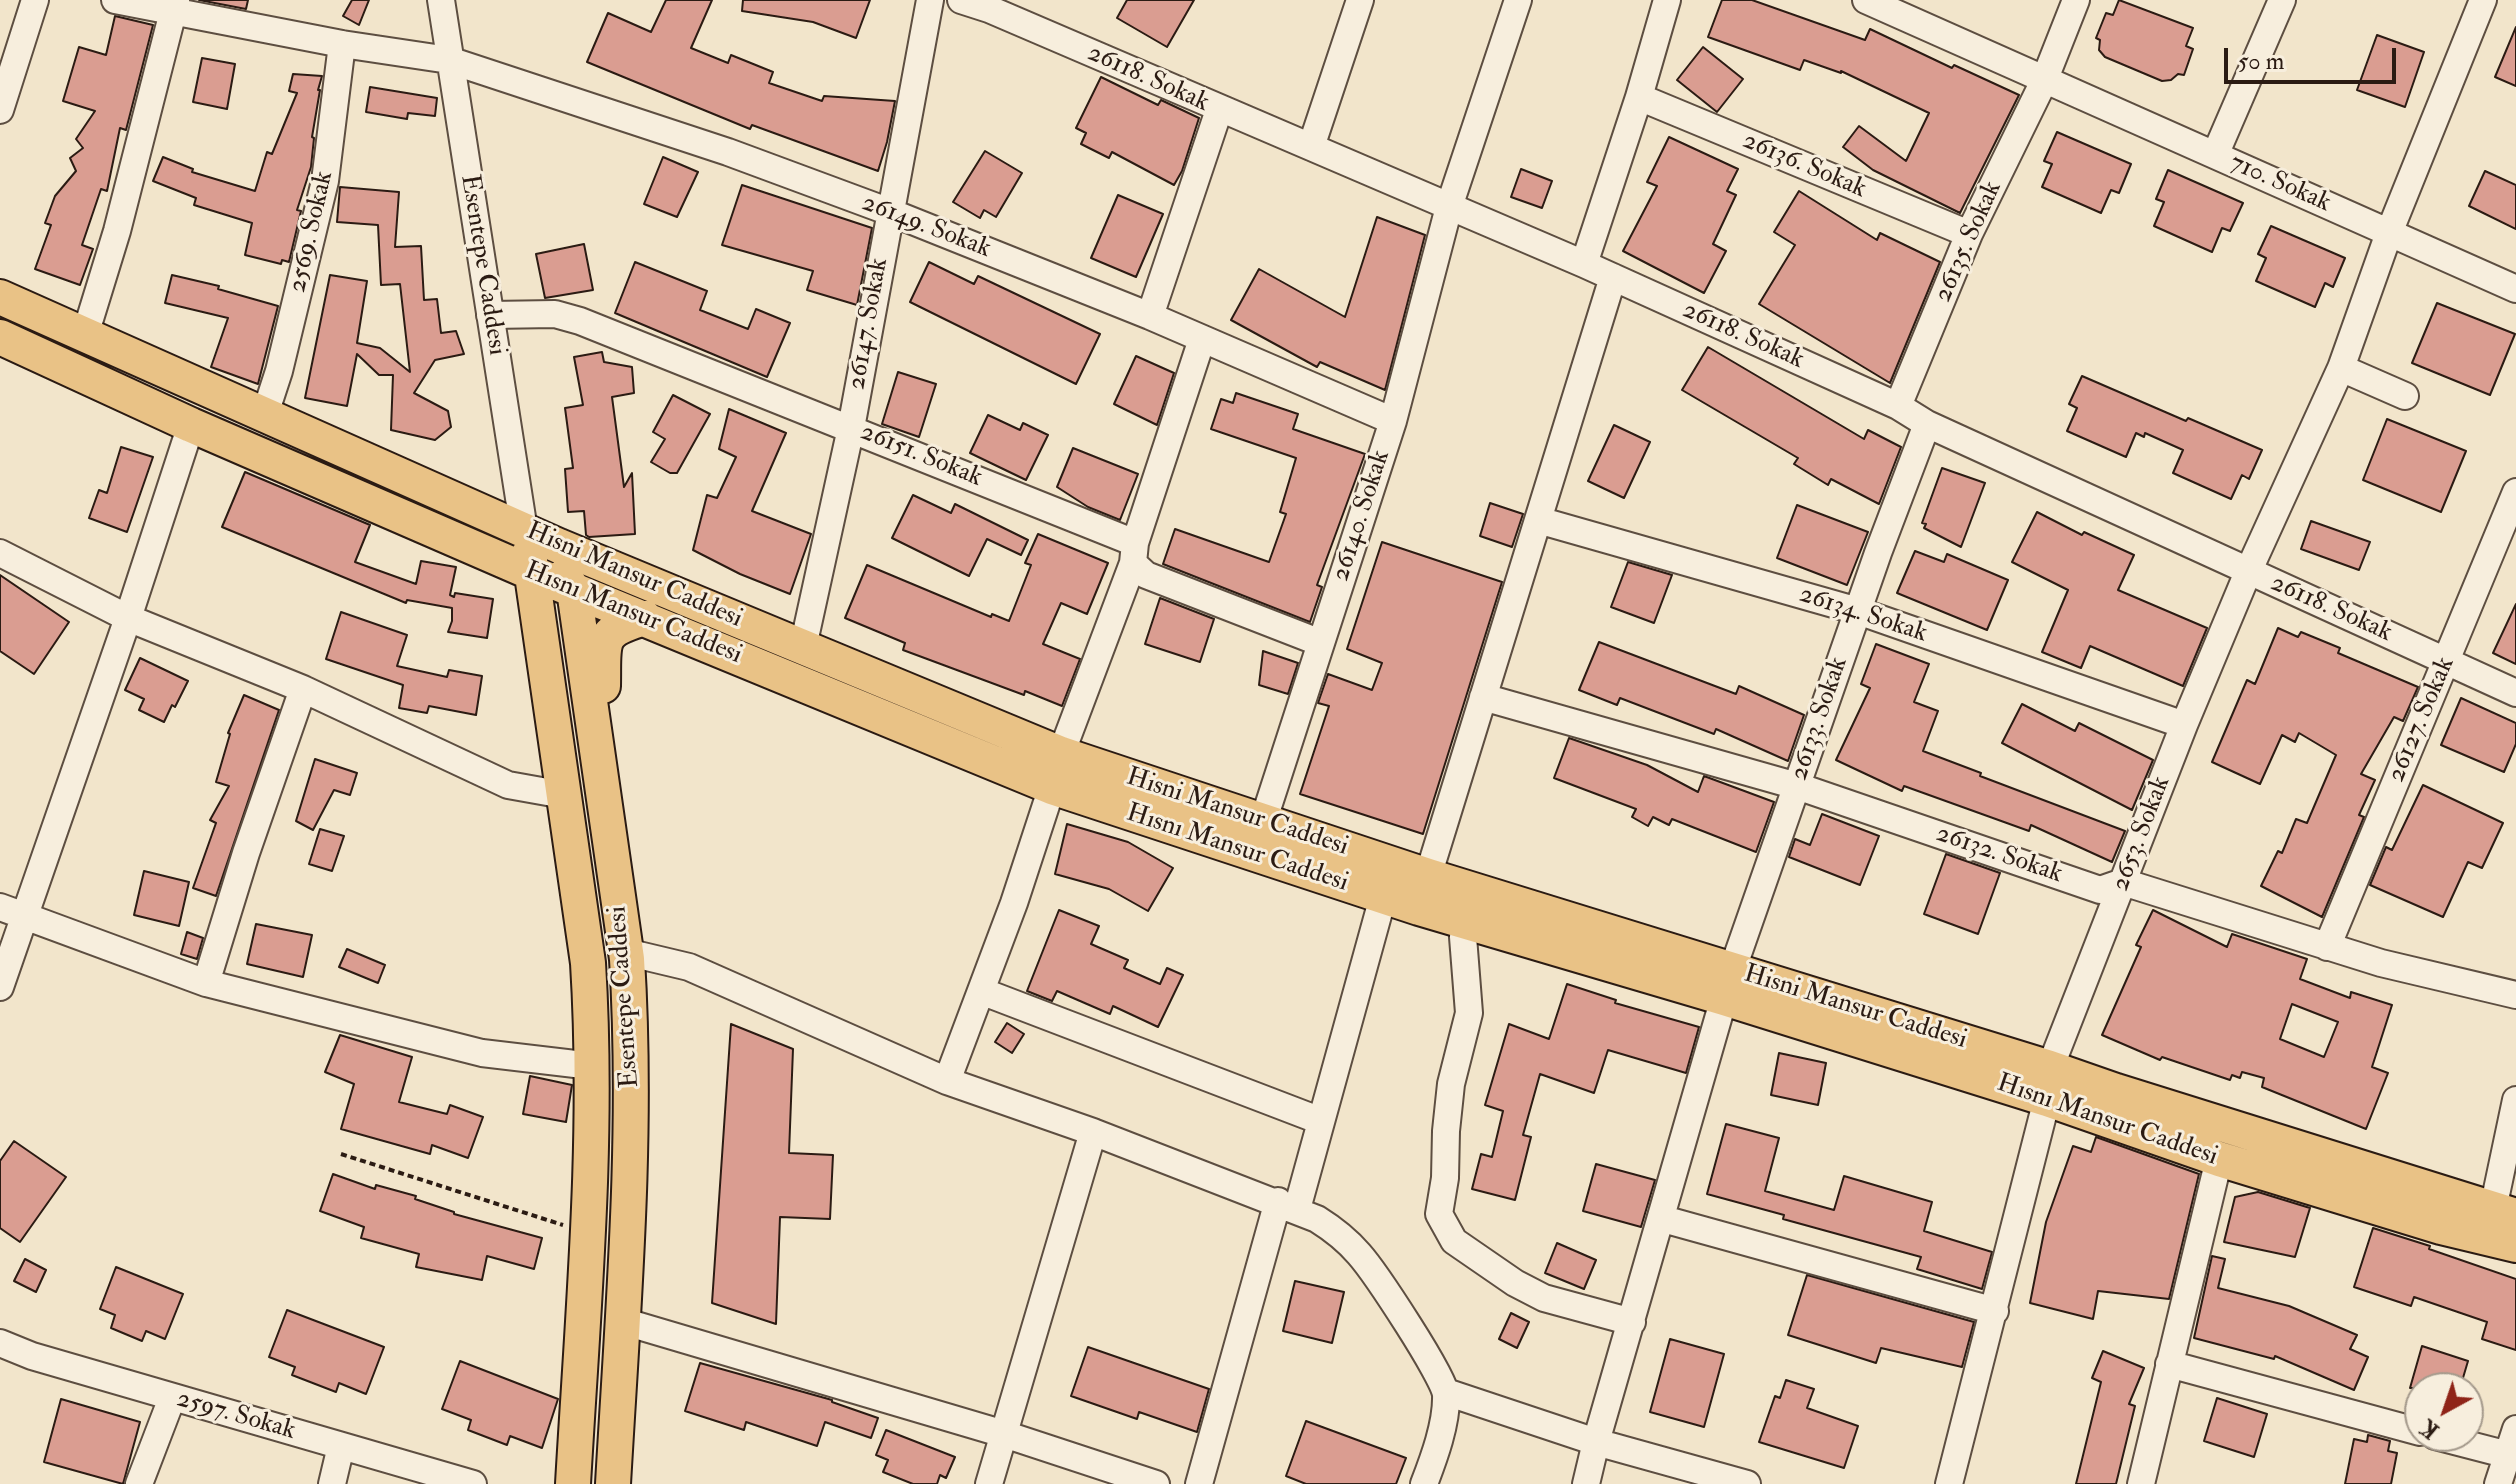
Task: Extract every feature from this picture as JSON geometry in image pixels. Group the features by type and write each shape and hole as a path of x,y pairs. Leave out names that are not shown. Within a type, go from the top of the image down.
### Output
{"main road":[{"name":"Hisni Mansur Caddesi","path":"0,297 524,530 1061,754 1428,876 1728,984 2049,1083 2116,1091 2504,1213"},
{"name":"Hısnı Mansur Caddesi","path":"0,337 191,425 532,573 1052,787 1465,922 1728,984"},
{"name":"Esentepe Caddesi","path":"524,530 588,963 593,1135 573,1484"},
{"path":"524,530 574,590"},
{"name":"Esentepe Caddesi","path":"574,590 626,952 632,1100 613,1484"},
{"path":"600,766 604,644 615,628 645,618"},
{"name":"Hısnı Mansur Caddesi","path":"2049,1083 2219,1159 2441,1227 2516,1245"}],"street":[{"path":"0,110 35,0"},
{"name":"26149. Sokak","path":"115,0 175,6 342,44 449,60 728,152 890,212 1150,316 1393,421"},
{"name":"Esentepe Caddesi","path":"441,0 524,530"},
{"name":"26147. Sokak","path":"803,647 851,428 930,0"},
{"name":"26118. Sokak","path":"961,0 990,4 1219,110 1584,264 2516,693"},
{"path":"1311,147 1360,0"},
{"name":"26140. Sokak","path":"1263,822 1393,421 1449,207 1518,0"},
{"path":"1584,264 1667,0"},
{"name":"710. Sokak","path":"1866,0 2516,289"},
{"name":"26135. Sokak","path":"1898,406 1969,234 2044,81 2076,0"},
{"path":"2215,155 2282,0"},
{"name":"2653. Sokak","path":"1949,1484 1995,1311 2049,1083 2184,725 2248,572 2341,368 2389,233 2483,0"},
{"path":"85,335 117,231 175,6"},
{"name":"2569. Sokak","path":"264,417 279,371 325,181 342,44"},
{"name":"26136. Sokak","path":"1639,97 1969,234"},
{"path":"1150,316 1219,110"},
{"path":"1428,876 1613,277"},
{"name":"26151. Sokak","path":"490,315 555,314 580,321 851,428 1134,553 1146,575 1321,643"},
{"path":"1061,754 1134,553 1202,339"},
{"path":"2341,368 2405,396"},
{"name":"26133. Sokak","path":"1586,1484 1728,984 1858,611 1927,424"},
{"path":"0,987 12,911 128,618 191,425"},
{"name":"26127. Sokak","path":"2327,947 2515,496"},
{"name":"26134. Sokak","path":"1538,520 1858,611 2184,725"},
{"path":"0,553 128,618 303,689 508,785 564,795"},
{"path":"206,983 246,853 303,689"},
{"name":"26132. Sokak","path":"1483,697 1797,786 2100,890 2123,882 2381,963 2516,995"},
{"path":"947,1081 1014,903 1052,787"},
{"path":"1199,1484 1288,1205 1321,1121 1383,897"},
{"path":"12,911 206,983 482,1053 592,1066"},
{"path":"1465,922 1463,937 1469,1013 1451,1084 1445,1178 1439,1214 1454,1241 1515,1283 1544,1298 1632,1322"},
{"path":"626,952 689,967 947,1081 1093,1132 1288,1205 1317,1219 1340,1235 1360,1255 1425,1352 1446,1392 1443,1419 1424,1484"},
{"path":"981,991 1321,1121"},
{"path":"2504,1213 2516,1100"},
{"path":"989,1484 1093,1132"},
{"path":"2141,1484 2219,1159"},
{"path":"1663,1219 1995,1311"},
{"path":"622,1321 1004,1434 1156,1484"},
{"name":"2597. Sokak","path":"0,1343 32,1356 172,1398 473,1484"},
{"path":"2169,1364 2404,1428"},
{"path":"1446,1392 1596,1442 1747,1484"},
{"path":"139,1484 172,1398"},
{"path":"2498,1484 2512,1456 2516,1429"},
{"path":"332,1484 341,1446"},
{"path":"2484,1449 2512,1456"}],"path":[{"path":"341,1154 588,1233"}],"building":[{"path":"199,0 248,0 246,9"},
{"path":"352,0 369,0 359,25 343,16"},
{"path":"666,0 712,0 691,48 728,63 731,55 773,72 769,83 822,101 824,96 895,101 878,171 752,125 750,129 587,62 608,13 651,32"},
{"path":"743,0 870,0 856,38 813,22 742,11"},
{"path":"1127,0 1194,0 1167,47 1117,18"},
{"path":"1722,0 1752,0 1865,40 1870,29 1952,68 1954,65 2019,95 1960,213 1873,170 1843,147 1859,126 1906,161 1929,113 1841,71 1804,60 1800,70 1708,37"},
{"path":"2119,0 2193,28 2186,46 2193,49 2184,75 2178,74 2171,80 2162,81 2105,57 2099,50 2100,40 2096,38 2106,13 2113,15"},
{"path":"115,16 153,25 126,130 120,128 107,191 101,189 82,245 93,249 80,285 35,269 51,225 45,223 55,196 76,171 70,158 83,148 76,139 95,111 63,101 79,47 106,55"},
{"path":"2516,27 2516,86 2495,77"},
{"path":"2377,35 2424,52 2405,107 2357,90"},
{"path":"1703,47 1743,79 1717,112 1677,80"},
{"path":"202,58 235,64 227,109 193,102"},
{"path":"293,74 322,76 312,137 311,167 297,210 301,211 289,262 282,260 281,264 245,255 252,223 194,205 196,198 153,181 163,157 193,169 192,172 255,191 267,152 272,154 297,93 289,91"},
{"path":"1101,77 1158,105 1161,100 1199,118 1182,171 1174,185 1112,152 1109,158 1081,144 1086,133 1076,128"},
{"path":"370,87 437,98 435,116 408,113 407,119 366,112"},
{"path":"2057,132 2131,164 2119,193 2111,190 2101,213 2042,187 2052,164 2044,161"},
{"path":"1669,137 1738,169 1727,191 1736,195 1713,244 1726,251 1704,293 1623,251 1657,186 1647,182"},
{"path":"985,151 1022,173 996,217 984,210 980,218 953,202"},
{"path":"663,157 698,172 677,217 644,204"},
{"path":"1521,169 1552,181 1542,208 1511,197"},
{"path":"2168,170 2243,203 2230,231 2222,228 2212,252 2154,226 2164,202 2156,199"},
{"path":"2485,171 2516,185 2516,229 2469,206"},
{"path":"742,185 872,228 857,305 807,290 813,271 722,245"},
{"path":"340,187 399,192 395,247 421,246 424,300 437,299 441,333 456,331 464,354 435,360 414,393 448,411 451,427 435,440 391,430 393,375 379,375 357,354 347,406 305,398 330,275 367,281 357,343 380,348 410,372 400,284 381,285 378,225 337,222"},
{"path":"1799,191 1877,240 1880,233 1940,262 1890,383 1759,304 1795,245 1774,232"},
{"path":"1118,195 1163,214 1136,277 1091,258"},
{"path":"1377,217 1425,235 1385,390 1320,362 1317,367 1231,320 1259,269 1345,317"},
{"path":"2271,226 2345,258 2333,287 2325,283 2315,307 2256,281 2266,258 2258,254"},
{"path":"584,244 593,290 545,298 536,254"},
{"path":"635,262 707,291 700,310 748,329 756,309 790,323 767,377 615,313"},
{"path":"929,262 974,284 978,276 1100,334 1076,384 910,302"},
{"path":"172,275 219,286 218,289 278,306 258,384 211,367 228,318 165,303"},
{"path":"2437,303 2515,334 2490,395 2412,363"},
{"path":"1708,347 1864,439 1868,430 1901,447 1879,504 1831,479 1828,485 1794,464 1798,458 1682,390"},
{"path":"602,352 604,362 632,367 634,393 612,397 624,487 632,473 635,534 589,537 586,535 584,511 568,512 565,469 573,468 565,408 583,405 574,357"},
{"path":"1136,356 1174,373 1157,425 1114,404"},
{"path":"898,372 936,384 919,437 882,424"},
{"path":"2082,376 2262,450 2249,479 2242,475 2231,499 2173,473 2183,450 2145,433 2144,437 2136,433 2126,457 2067,431 2077,408 2069,404"},
{"path":"1236,393 1298,414 1293,429 1365,454 1317,585 1322,587 1310,622 1163,564 1175,529 1269,562 1286,514 1280,512 1296,458 1211,429 1221,399 1233,403"},
{"path":"673,395 710,414 677,473 670,473 651,462 665,439 653,432"},
{"path":"729,409 786,433 752,511 811,534 790,594 740,574 693,550 707,495 717,498 736,457 719,449"},
{"path":"988,415 1020,430 1023,423 1048,435 1026,480 970,453"},
{"path":"2387,419 2466,451 2441,512 2363,480"},
{"path":"1614,425 1650,442 1624,498 1588,481"},
{"path":"121,447 153,457 127,532 89,518 99,490 107,493"},
{"path":"1073,448 1138,474 1120,520 1088,507 1057,487"},
{"path":"1942,468 1985,483 1961,547 1924,528 1926,524 1922,523"},
{"path":"245,472 370,525 355,562 416,584 421,561 456,567 450,595 454,597 455,593 493,599 487,638 448,632 452,608 407,600 406,603 222,527"},
{"path":"913,495 951,513 955,504 1028,540 1021,555 987,539 969,576 892,538"},
{"path":"1490,503 1523,514 1512,547 1480,536"},
{"path":"1797,505 1868,532 1847,585 1777,558"},
{"path":"2037,512 2082,535 2084,532 2134,555 2118,590 2207,628 2183,686 2090,646 2081,668 2042,652 2068,590 2012,562"},
{"path":"2311,521 2370,542 2359,570 2301,549"},
{"path":"1038,534 1108,563 1087,614 1061,603 1043,644 1080,659 1062,706 903,650 905,643 845,618 867,565 991,617 992,614 1009,621 1031,565 1025,563"},
{"path":"1382,542 1502,582 1423,834 1300,794 1329,706 1318,703 1328,674 1372,690 1382,663 1347,649"},
{"path":"1915,551 1944,562 1947,554 2008,580 1987,630 1897,593"},
{"path":"1628,562 1672,575 1654,623 1611,607"},
{"path":"0,575 69,622 34,674 0,651"},
{"path":"1160,598 1214,619 1200,662 1145,644"},
{"path":"2516,604 2516,664 2493,653"},
{"path":"341,612 407,635 397,666 447,677 449,670 482,676 476,715 429,706 427,713 399,708 403,685 326,659"},
{"path":"2278,628 2298,637 2301,632 2340,648 2338,653 2418,687 2403,721 2394,717 2361,774 2375,780 2359,815 2364,817 2322,917 2261,886 2278,851 2282,853 2296,819 2307,823 2336,755 2299,733 2295,742 2282,735 2260,784 2212,762 2247,680 2255,684"},
{"path":"1599,642 1736,694 1739,686 1804,715 1788,761 1716,729 1714,734 1620,698 1617,705 1579,690"},
{"path":"1876,644 1929,664 1914,702 1938,711 1923,751 2125,831 2112,862 2031,825 2029,831 1904,786 1902,791 1836,760 1870,688 1861,684"},
{"path":"1263,651 1298,663 1288,694 1259,685"},
{"path":"140,658 188,681 164,722 139,710 144,699 125,690"},
{"path":"244,695 279,710 216,896 193,888 216,823 210,820 229,786 216,782 228,733"},
{"path":"2461,698 2516,723 2516,744 2504,772 2441,745"},
{"path":"2022,704 2075,731 2079,723 2153,760 2132,810 2002,743"},
{"path":"1569,738 1647,765 1698,792 1704,776 1774,802 1756,852 1672,819 1669,825 1653,817 1648,826 1632,817 1636,809 1554,778"},
{"path":"315,759 357,773 350,795 334,790 313,830 296,821"},
{"path":"2423,785 2503,823 2482,868 2468,862 2443,917 2370,885 2386,847 2392,850"},
{"path":"1822,814 1879,836 1860,885 1789,857 1795,839 1810,845"},
{"path":"1067,824 1128,842 1173,868 1148,911 1109,889 1055,874"},
{"path":"320,829 344,836 332,871 309,864"},
{"path":"1946,854 2000,873 1978,934 1924,914"},
{"path":"144,871 189,882 179,926 134,915"},
{"path":"1059,910 1099,926 1091,944 1128,960 1124,968 1160,984 1167,968 1183,975 1158,1027 1113,1006 1110,1014 1057,991 1052,1001 1027,991"},
{"path":"2153,910 2227,947 2232,934 2307,959 2300,979 2350,998 2351,992 2392,1005 2372,1067 2388,1073 2366,1129 2262,1087 2264,1078 2242,1072 2240,1078 2232,1075 2230,1080 2162,1057 2160,1060 2102,1035 2141,947 2136,945","holes":["2292,1004 2338,1022 2324,1057 2280,1039"]},
{"path":"256,924 312,935 303,977 247,964"},
{"path":"187,932 203,938 197,959 181,954"},
{"path":"347,949 385,965 378,983 339,967"},
{"path":"1567,984 1616,1000 1615,1003 1699,1027 1686,1073 1608,1050 1594,1093 1540,1074 1523,1135 1531,1137 1515,1200 1472,1189 1481,1154 1492,1157 1503,1111 1485,1105 1509,1024 1549,1039"},
{"path":"1007,1023 1024,1034 1012,1053 995,1042"},
{"path":"731,1024 793,1049 789,1153 833,1155 830,1219 780,1217 776,1324 712,1303"},
{"path":"340,1035 412,1057 399,1102 447,1114 450,1105 483,1117 468,1158 432,1145 430,1154 341,1129 354,1084 325,1072"},
{"path":"1779,1053 1826,1063 1818,1105 1771,1095"},
{"path":"530,1076 572,1085 566,1122 523,1114"},
{"path":"1726,1124 1779,1138 1765,1191 1834,1210 1844,1176 1932,1202 1924,1231 1992,1252 1982,1289 1917,1269 1921,1257 1783,1219 1784,1215 1707,1194"},
{"path":"2096,1137 2199,1174 2169,1299 2098,1291 2093,1319 2030,1303 2046,1222 2073,1146 2091,1152"},
{"path":"14,1141 66,1177 20,1242 0,1228 0,1161"},
{"path":"1596,1164 1655,1180 1641,1227 1583,1211"},
{"path":"333,1174 375,1189 376,1185 416,1196 415,1199 454,1214 542,1238 534,1269 487,1256 482,1280 416,1267 419,1254 361,1238 364,1227 320,1211"},
{"path":"2258,1192 2310,1208 2295,1257 2224,1242 2235,1197"},
{"path":"2373,1228 2516,1279 2516,1350 2482,1339 2487,1322 2414,1297 2411,1306 2354,1287"},
{"path":"1557,1243 1596,1260 1584,1289 1545,1273"},
{"path":"2212,1256 2225,1259 2218,1288 2289,1306 2357,1335 2350,1349 2368,1357 2354,1390 2275,1356 2274,1359 2194,1338"},
{"path":"25,1259 46,1270 36,1292 14,1281"},
{"path":"116,1267 183,1294 165,1339 146,1331 142,1341 111,1328 115,1315 100,1309"},
{"path":"1807,1275 1974,1322 1962,1367 1881,1348 1876,1363 1788,1335"},
{"path":"1295,1281 1344,1292 1332,1343 1283,1331"},
{"path":"287,1310 384,1347 366,1394 339,1383 336,1392 292,1375 295,1367 269,1357"},
{"path":"1511,1313 1529,1322 1517,1348 1499,1339"},
{"path":"1670,1339 1724,1354 1704,1427 1650,1412"},
{"path":"2422,1346 2468,1361 2465,1372 2415,1372"},
{"path":"1088,1347 1209,1389 1197,1432 1139,1412 1137,1419 1071,1396"},
{"path":"2103,1351 2144,1368 2129,1404 2135,1406 2116,1484 2076,1484 2101,1382 2092,1378"},
{"path":"460,1361 558,1399 542,1448 510,1436 507,1445 468,1430 471,1420 442,1409"},
{"path":"700,1363 832,1400 878,1418 871,1438 825,1422 817,1446 746,1422 744,1430 685,1411"},
{"path":"1786,1380 1814,1389 1807,1408 1858,1426 1844,1468 1759,1442 1775,1396 1780,1398"},
{"path":"2217,1398 2267,1414 2254,1457 2204,1441"},
{"path":"61,1399 140,1422 123,1484 44,1462"},
{"path":"1306,1421 1406,1458 1396,1484 1306,1484 1286,1476"},
{"path":"886,1430 955,1457 946,1478 940,1475 937,1484 913,1484 883,1472 888,1460 876,1455"},
{"path":"2368,1435 2390,1441 2388,1451 2397,1453 2391,1484 2345,1484 2354,1439 2367,1442"}]}
